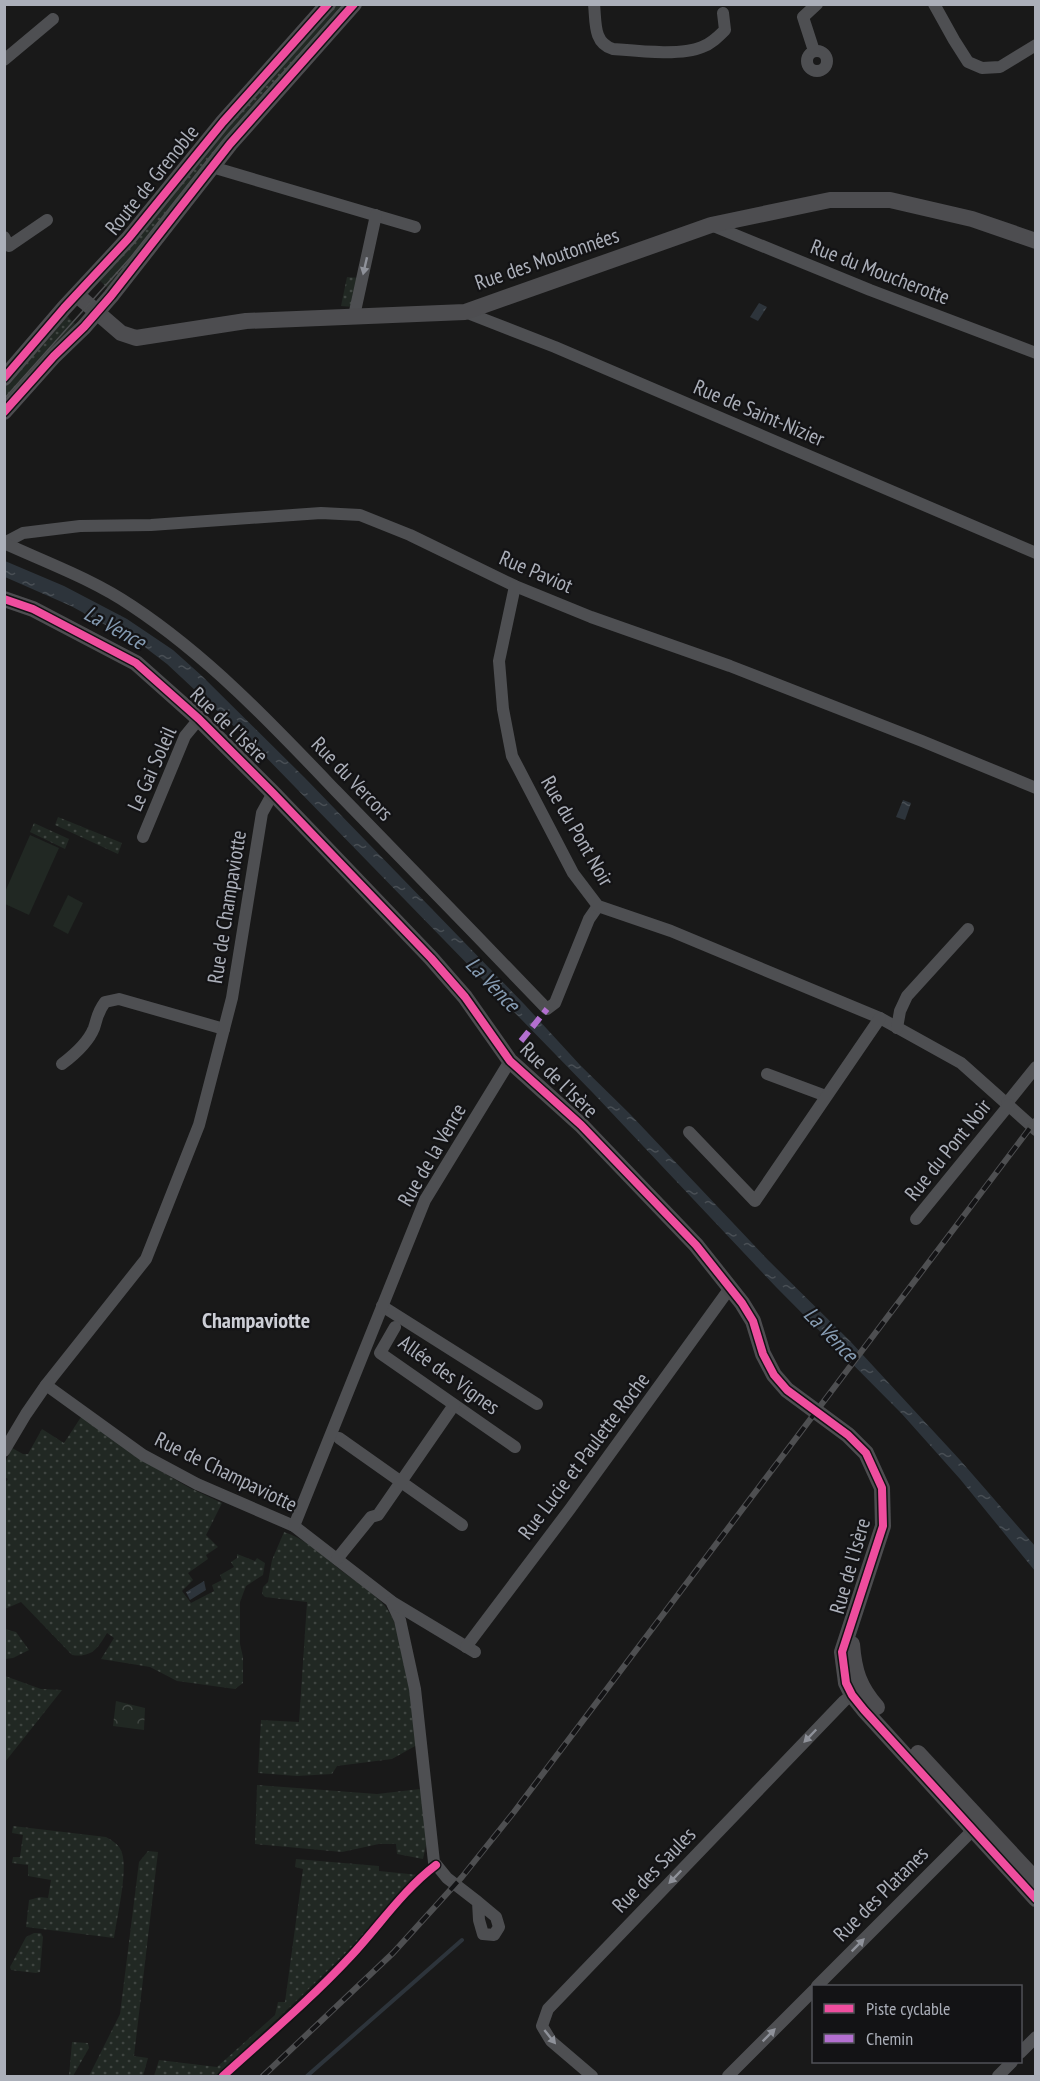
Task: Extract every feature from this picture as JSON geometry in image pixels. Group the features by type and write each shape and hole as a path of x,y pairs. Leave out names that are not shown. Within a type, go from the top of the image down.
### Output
{"street":[{"name":"Route de Grenoble","path":"4,378 159,203 223,122 328,4"},
{"name":"Route de Grenoble","path":"4,412 131,273 212,167 354,4"},
{"path":"594,4 597,36 605,47 613,49 670,52 701,48 715,40 725,30 723,13"},
{"path":"814,51 803,17 817,4"},
{"path":"934,4 968,62 982,68 1000,67 1035,45"},
{"path":"4,60 53,19"},
{"name":"Route de Grenoble","path":"212,167 415,227"},
{"name":"Rue des Moutonnées","path":"77,295 121,333 136,338 246,321 465,312 711,225 830,200 890,200 972,219 1035,241"},
{"path":"354,316 376,215"},
{"path":"4,237 9,246 47,220"},
{"name":"Rue du Moucherotte","path":"711,225 867,290 1035,353"},
{"name":"Rue de Saint-Nizier","path":"465,312 555,346 1035,553"},
{"name":"Rue Paviot","path":"5,543 23,533 80,526 151,525 321,513 360,514 410,535 515,586 591,617 703,656 922,741 1035,788"},
{"name":"Rue du Vercors","path":"5,543 93,584 131,605 186,645 282,736 547,1009 555,1003 589,919 598,906"},
{"name":"Rue du Pont Noir","path":"515,586 499,661 503,709 512,756 573,873 598,906 671,931 880,1018 961,1063 1035,1130"},
{"name":"Rue de l'Isère","path":"4,599 33,609 136,663 199,719 431,958 465,997 510,1061 581,1125 696,1245 753,1322 774,1375 787,1390 848,1435 867,1453 882,1488 883,1526 842,1652 843,1669 852,1695 1035,1899"},
{"name":"Le Gai Soleil","path":"143,837 185,736 199,719"},
{"name":"Rue de Champaviotte","path":"273,793 262,813 232,998 199,1125 146,1259 46,1385 143,1455 197,1484 294,1526 391,1601 471,1649"},
{"path":"897,1028 900,1011 908,996 968,929"},
{"path":"62,1064 73,1056 90,1035 95,1026 97,1013 105,1002 112,1000 119,999 224,1029"},
{"path":"689,1132 755,1201 880,1018"},
{"name":"Rue de la Vence","path":"294,1526 425,1200 510,1061"},
{"path":"1008,1104 1035,1067"},
{"path":"767,1074 826,1096"},
{"name":"Rue du Pont Noir","path":"916,1219 1008,1104"},
{"name":"Rue Lucie et Paulette Roche","path":"471,1649 730,1288"},
{"path":"382,1306 537,1404"},
{"name":"Allée des Vignes","path":"395,1327 380,1353 515,1447"},
{"path":"4,1451 46,1385"},
{"path":"337,1559 371,1516 378,1515 454,1406"},
{"path":"339,1438 462,1524"},
{"path":"391,1601 400,1620 415,1689 434,1863 447,1878 478,1902"},
{"name":"Rue de l'Isère","path":"851,1627 857,1678 869,1698 1035,1880"},
{"path":"852,1695 869,1698"},
{"name":"Rue des Saules","path":"592,2076 551,2041 542,2026 548,2009 852,1695"},
{"name":"Rue des Platanes","path":"818,1985 973,1830"},
{"path":"728,2076 812,1991"},
{"path":"1022,2051 1035,2037"},
{"path":"998,2076 1010,2063"}],"green space":[{"path":"332,5 349,5 111,291 99,280"},
{"path":"347,277 361,278 353,307 341,306"},
{"path":"67,316 75,324 5,404 5,385"},
{"path":"58,817 122,843 118,854 55,825"},
{"path":"34,823 69,839 65,849 30,832"},
{"path":"30,835 59,848 29,915 5,904 5,892"},
{"path":"68,895 83,903 68,934 53,926"},
{"path":"83,1414 145,1462 188,1487 222,1503 206,1535 218,1547 206,1555 208,1559 188,1573 193,1580 182,1591 191,1603 214,1591 212,1585 222,1580 220,1575 234,1567 231,1562 237,1558 237,1554 255,1561 257,1558 265,1563 263,1575 246,1586 240,1602 243,1683 235,1689 177,1681 150,1667 101,1659 114,1638 107,1633 94,1651 85,1655 72,1655 21,1602 5,1609 4,1484 8,1479 5,1477 5,1463 12,1448 28,1454 42,1429 64,1443"},
{"path":"284,1532 319,1552 369,1591 385,1606 393,1619 408,1672 417,1745 392,1759 337,1766 332,1774 297,1776 258,1773 261,1720 299,1722 307,1602 265,1597 262,1594 263,1587 268,1582 272,1560"},
{"path":"5,1629 16,1632 29,1650 13,1658 5,1659"},
{"path":"5,1676 41,1689 62,1690 5,1762"},
{"path":"116,1701 145,1708 144,1730 113,1726"},
{"path":"257,1785 377,1794 420,1789 423,1793 427,1841 423,1859 397,1854 396,1844 379,1844 342,1852 255,1844"},
{"path":"13,1826 106,1837 118,1845 124,1861 124,1871 114,1938 26,1927 29,1900 40,1897 48,1898 51,1880 28,1876 28,1865 12,1863 13,1857 20,1857 23,1835 12,1833"},
{"path":"148,1851 158,1852 134,2056 148,2058 143,2076 89,2076 120,2014 139,1862"},
{"path":"296,1859 379,1866 379,1871 419,1875 320,1978 215,2076 154,2076 159,2060 217,2067 275,2015 278,2002 285,2002 303,1869 295,1867"},
{"path":"34,1933 41,1933 43,1937 40,1972 11,1970 10,1967 26,1937"},
{"path":"72,2042 88,2043 89,2048 73,2076 69,2076"}],"water":[{"path":"759,303 767,307 758,321 750,317"},
{"name":"La Vence","path":"5,561 64,586 127,619 173,650 202,676 304,777 768,1260 850,1341 960,1460 1035,1546 1035,1571 960,1479 902,1414 776,1287 593,1093 257,748 167,664 142,645 71,606 5,577"},
{"path":"903,800 911,803 905,820 896,817"},
{"path":"204,1581 206,1590 190,1600 186,1592"}],"waterway":[{"path":"307,2076 462,1940"}],"tram line":[{"path":"4,399 131,257 224,139 344,4"}],"railway":[{"path":"263,2076 393,1953 462,1877 514,1812 1036,1120"}],"marked path":[{"path":"521,1041 547,1009"}],"cycle path":[{"path":"4,378 64,308 128,239 223,122 328,4"},
{"path":"4,412 111,296 230,144 354,4"},
{"path":"4,599 33,609 136,663 199,719 431,958 465,997 510,1061 581,1125 696,1245 742,1303 753,1321 763,1354 774,1375 787,1390 848,1435 866,1453 882,1488 883,1526 842,1652 846,1683 864,1710 1036,1899"},
{"path":"223,2076 320,1987 351,1956 402,1897 436,1865"}],"district":[{"name":"Champaviotte","path":"256,1320"}]}
